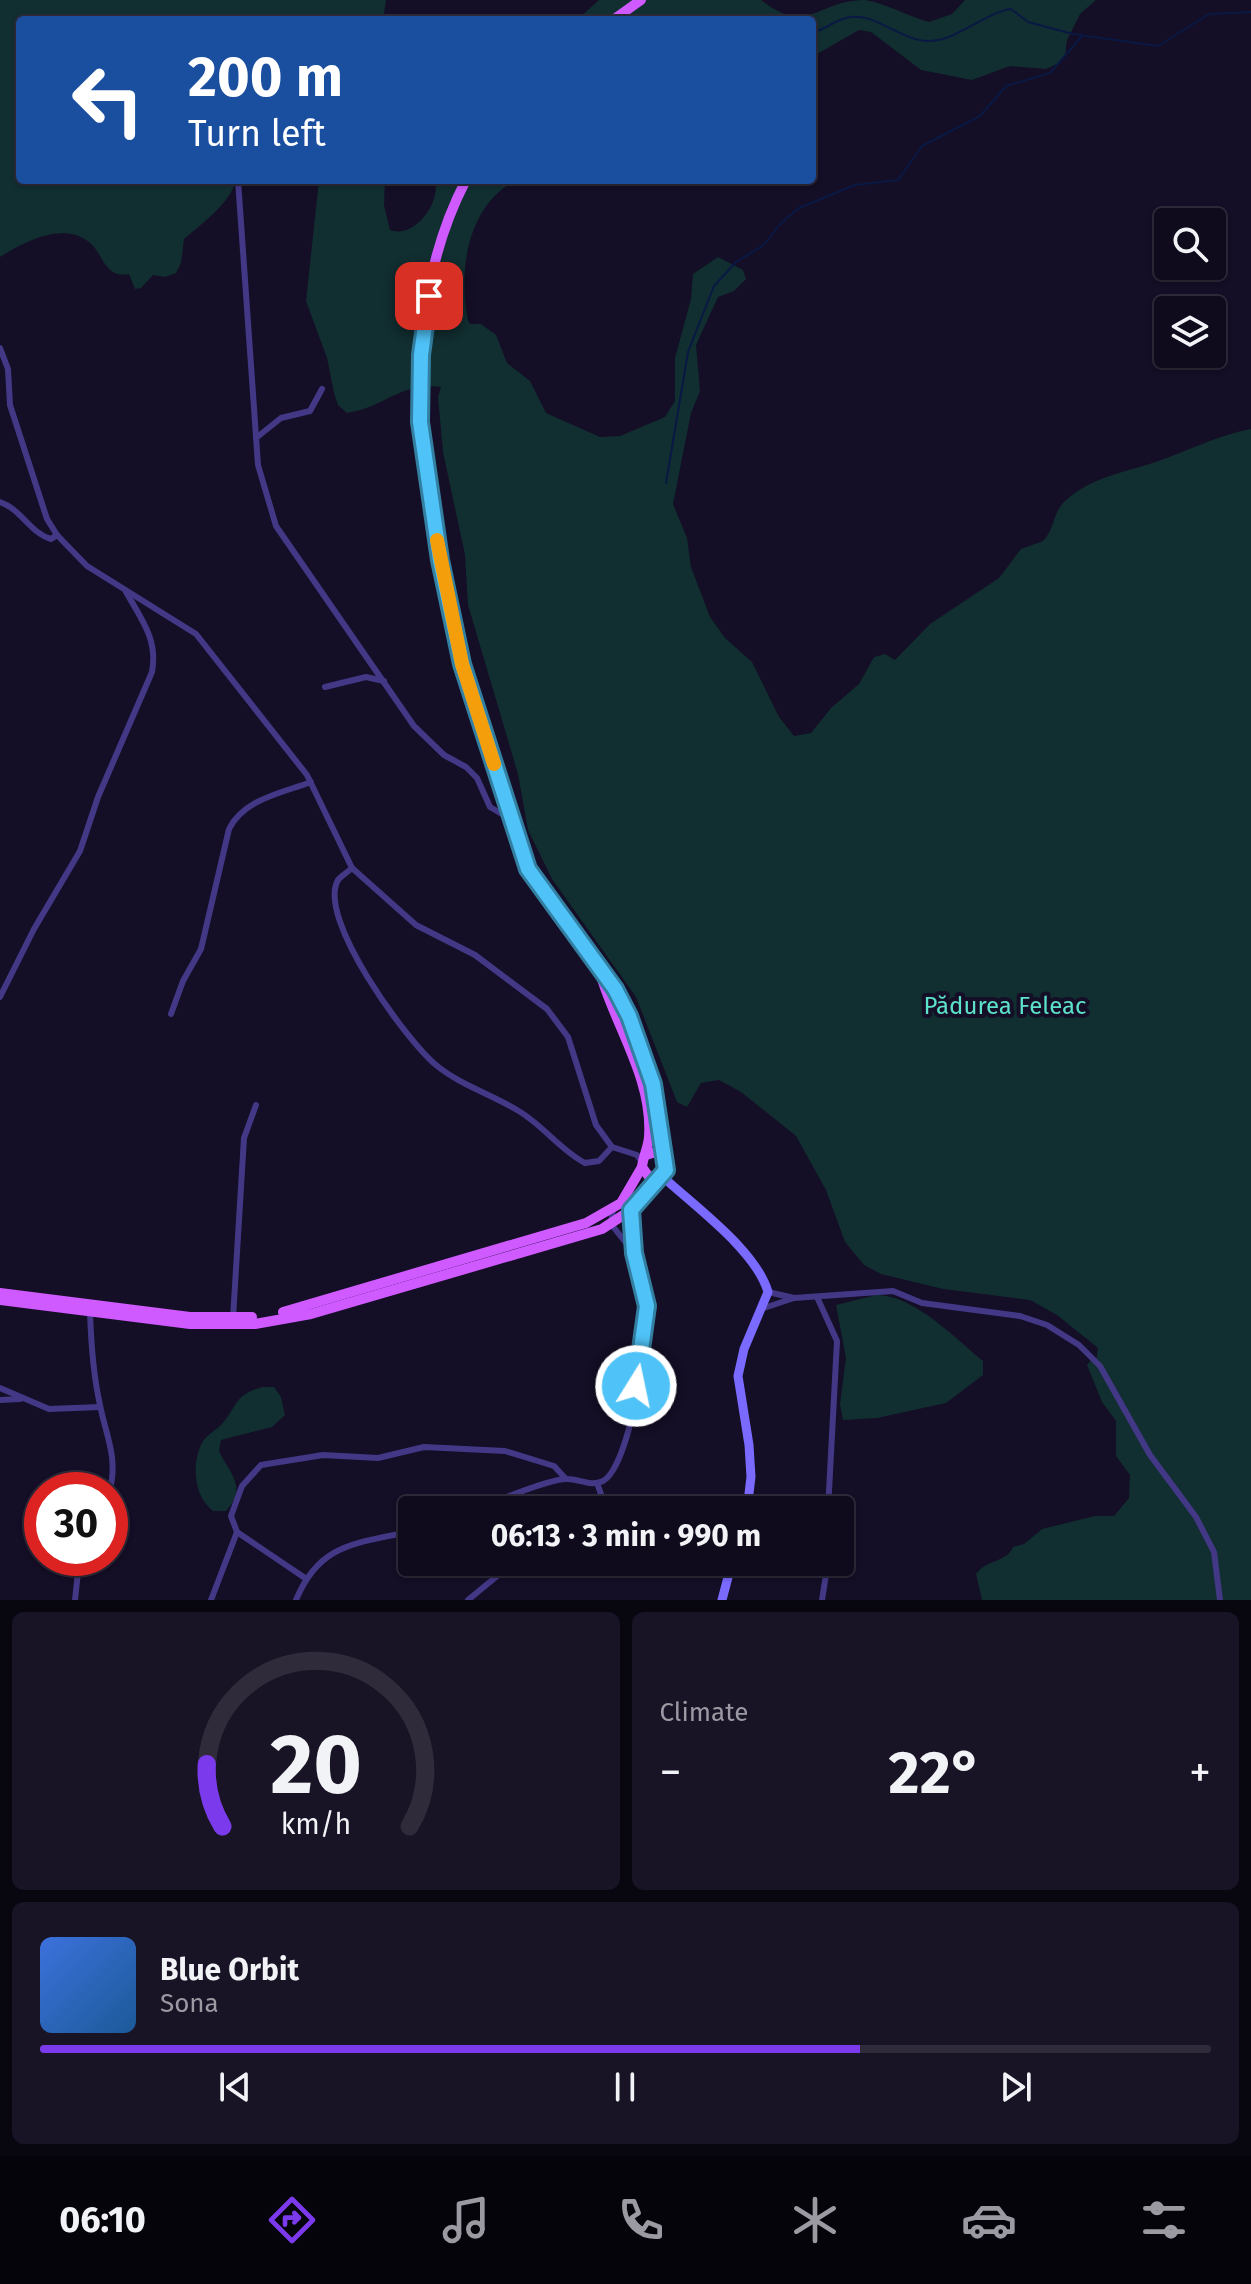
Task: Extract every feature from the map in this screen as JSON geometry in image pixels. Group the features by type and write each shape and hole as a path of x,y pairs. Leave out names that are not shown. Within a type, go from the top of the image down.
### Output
{"main road":[{"path":"619,16 641,0"},
{"path":"0,1300 211,1325 274,1321 311,1314 611,1224 631,1210 667,1166 648,1066 622,1001 538,886 510,818 462,664 450,612 420,422 421,366 429,296 449,219 464,184"},
{"path":"0,1293 190,1317 233,1318 310,1307 572,1228 613,1209 629,1194 643,1162 649,1127 642,1088 601,973"},
{"path":"643,1162 656,1152 665,1158"},
{"path":"643,1162 649,1177 660,1176"}],"street":[{"path":"238,184 256,438 262,489 276,526 414,726 444,755 466,767 477,778 490,807 510,818"},
{"path":"0,348 8,369 10,405 47,519 57,535 87,566 161,615 196,634 311,782 352,868 416,925 475,955 547,1009 568,1037 596,1125 612,1147 637,1155 643,1162"},
{"path":"256,438 281,418 310,411 322,389"},
{"path":"0,502 14,509 40,536 51,539 57,535"},
{"path":"0,997 34,929 80,851 98,797 152,672 155,653 152,639 125,589"},
{"path":"325,687 366,677 384,681"},
{"path":"171,1014 183,981 201,949 236,815 247,805 311,782"},
{"path":"352,868 338,880 336,902 360,970 423,1051 460,1081 517,1109 550,1132 585,1163 599,1161 612,1147"},
{"path":"233,1318 244,1138 256,1105"},
{"path":"660,1176 746,1255 761,1274 768,1292 764,1308 744,1349 738,1376 749,1445 747,1496"},
{"path":"613,1209 611,1224 634,1253"},
{"path":"516,1496 566,1479 597,1483 608,1478 615,1467 628,1434 646,1332 645,1293 634,1253 631,1210"},
{"path":"768,1292 794,1298 893,1291 922,1303 1020,1316 1047,1325 1079,1345 1100,1366 1150,1455 1196,1517 1214,1552 1220,1600"},
{"path":"817,1297 837,1341 829,1496"},
{"path":"764,1308 794,1298"},
{"path":"90,1312 100,1407 113,1447 114,1472"},
{"path":"0,1388 64,1411 100,1407"},
{"path":"0,1400 26,1399"},
{"path":"305,1578 237,1532 231,1516 242,1486 253,1471 294,1458 323,1455 378,1458 424,1447 505,1451 554,1466 566,1479"},
{"path":"597,1483 599,1496"},
{"path":"211,1600 237,1532"},
{"path":"296,1600 305,1578 322,1558 338,1548 398,1534"},
{"path":"75,1600 78,1576"},
{"path":"468,1600 497,1576"},
{"path":"722,1600 728,1576"},
{"path":"822,1600 826,1576"}],"green space":[{"path":"0,0 386,0 384,16 16,16 16,184 234,184 222,204 184,239 181,263 176,273 165,277 153,275 141,288 135,289 129,274 121,275 109,269 94,247 78,236 43,236 0,257"},
{"path":"599,0 761,0 790,16 581,16"},
{"path":"865,0 929,22 952,14 965,0 1096,0 1080,14 1067,40 1065,57 1057,64 1046,69 1010,66 972,80 921,70 871,32 859,30 816,55 816,16 802,16 835,5"},
{"name":"Pădurea Feleac","path":"319,184 385,184 384,205 390,230 399,231 417,224 424,217 434,198 435,184 510,184 486,206 470,241 464,281 468,320 470,324 481,324 496,335 507,363 530,381 546,413 600,437 620,436 665,417 675,401 675,358 691,299 693,274 718,257 743,270 746,279 734,291 718,297 696,345 700,391 691,413 673,504 687,538 691,567 710,617 725,638 752,662 779,717 794,736 811,733 831,708 859,684 874,657 885,654 895,660 930,624 999,578 1021,549 1043,541 1060,507 1074,494 1111,475 1251,429 1251,1600 982,1600 976,1574 980,1569 1006,1556 1013,1547 1024,1544 1042,1529 1095,1516 1114,1516 1129,1498 1130,1475 1116,1456 1116,1421 1102,1402 1087,1365 1091,1360 1096,1362 1098,1348 1057,1315 1030,1300 943,1289 881,1274 864,1265 845,1242 826,1190 796,1136 741,1092 719,1080 701,1083 687,1107 677,1102 636,997 552,879 528,830 518,774 468,605 465,555 443,452 438,397 441,387 414,388 347,413 338,405 327,358 306,301"},
{"path":"876,1295 905,1302 933,1319 983,1361 983,1375 946,1403 877,1418 843,1420 840,1404 846,1358 836,1305"},
{"path":"262,1387 274,1387 281,1397 285,1415 272,1427 221,1440 219,1451 235,1481 236,1495 226,1511 213,1511 206,1505 198,1488 196,1468 199,1449 241,1397"}],"waterway":[{"path":"816,32 842,19 857,17 867,18 908,37 940,40 1011,9 1028,22 1073,34 1158,46 1209,14 1251,12"},
{"path":"666,483 688,352 714,286 736,262 764,245 780,224 799,208 855,185 898,180 922,146 980,116 1006,86 1050,73 1082,36"}],"slow traffic":[{"path":"437,540 462,664 494,764"}],"route":[{"path":"429,296 421,355 420,422 440,560 462,664 528,869 622,1001 648,1066 656,1098 661,1148 667,1166 631,1210 634,1253 643,1279 647,1306 646,1332 636,1386"}]}
